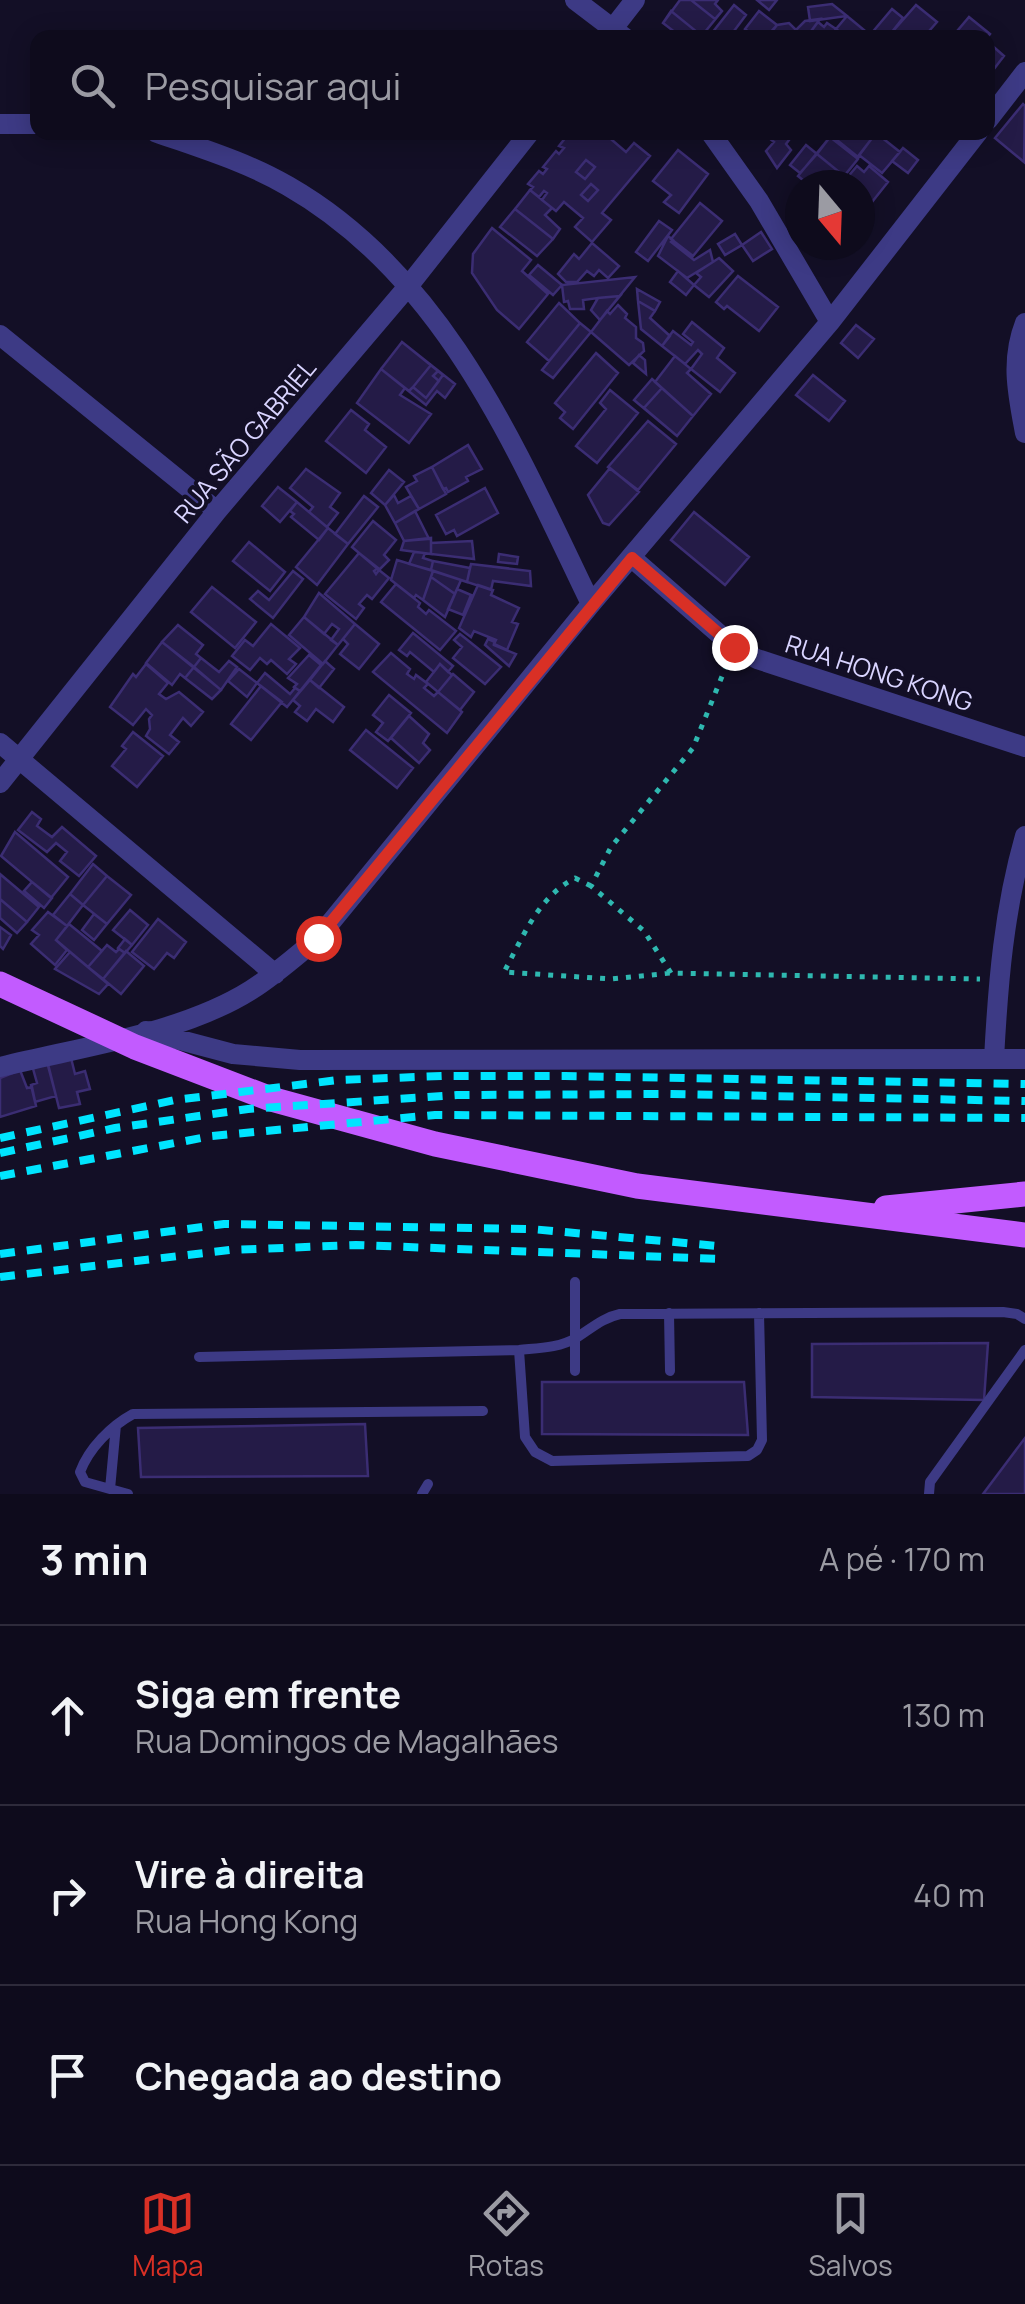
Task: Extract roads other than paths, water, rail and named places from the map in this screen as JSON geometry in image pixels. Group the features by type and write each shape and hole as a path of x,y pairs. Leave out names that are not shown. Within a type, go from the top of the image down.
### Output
{"main road":[{"path":"0,984 136,1047 271,1099 530,1166 784,1207 1025,1235"},
{"path":"848,1212 1025,1194"}],"street":[{"path":"575,0 610,30"},
{"path":"617,30 636,0"},
{"path":"995,111 1025,72"},
{"path":"0,124 30,124"},
{"path":"177,140 288,186 346,228 410,284 484,390 591,604"},
{"name":"RUA SÃO GABRIEL","path":"0,784 217,511 410,284 524,140"},
{"path":"716,140 760,201 830,322"},
{"path":"0,1067 146,1032 214,1009 275,974 318,938 591,604 830,322 972,140"},
{"path":"1025,323 1016,352 1015,377 1025,434"},
{"path":"0,335 217,511"},
{"name":"RUA HONG KONG","path":"632,558 734,647 788,672 1025,747"},
{"path":"0,744 275,974"},
{"path":"994,1059 998,979 1011,893 1025,836"},
{"path":"146,1032 234,1054 300,1060 1025,1059"}],"lane":[{"path":"575,1282 575,1372"},
{"path":"199,1357 519,1350 574,1340 604,1318 620,1314 1004,1312 1025,1319"},
{"path":"669,1313 670,1372"},
{"path":"519,1350 525,1437 535,1452 552,1462 748,1456 758,1450 762,1440 759,1313"},
{"path":"930,1494 930,1482 1025,1350"},
{"path":"128,1494 85,1482 80,1472 85,1460 116,1424 134,1414 482,1410"},
{"path":"110,1489 116,1424"}],"railway":[{"path":"0,1138 175,1100 338,1080 565,1076 1025,1084"},
{"path":"0,1153 115,1128 248,1109 457,1095 669,1094 1025,1101"},
{"path":"0,1176 212,1136 435,1115 1025,1118"},
{"path":"0,1254 224,1224 531,1229 718,1246"},
{"path":"0,1277 230,1250 356,1245 720,1259"}]}
